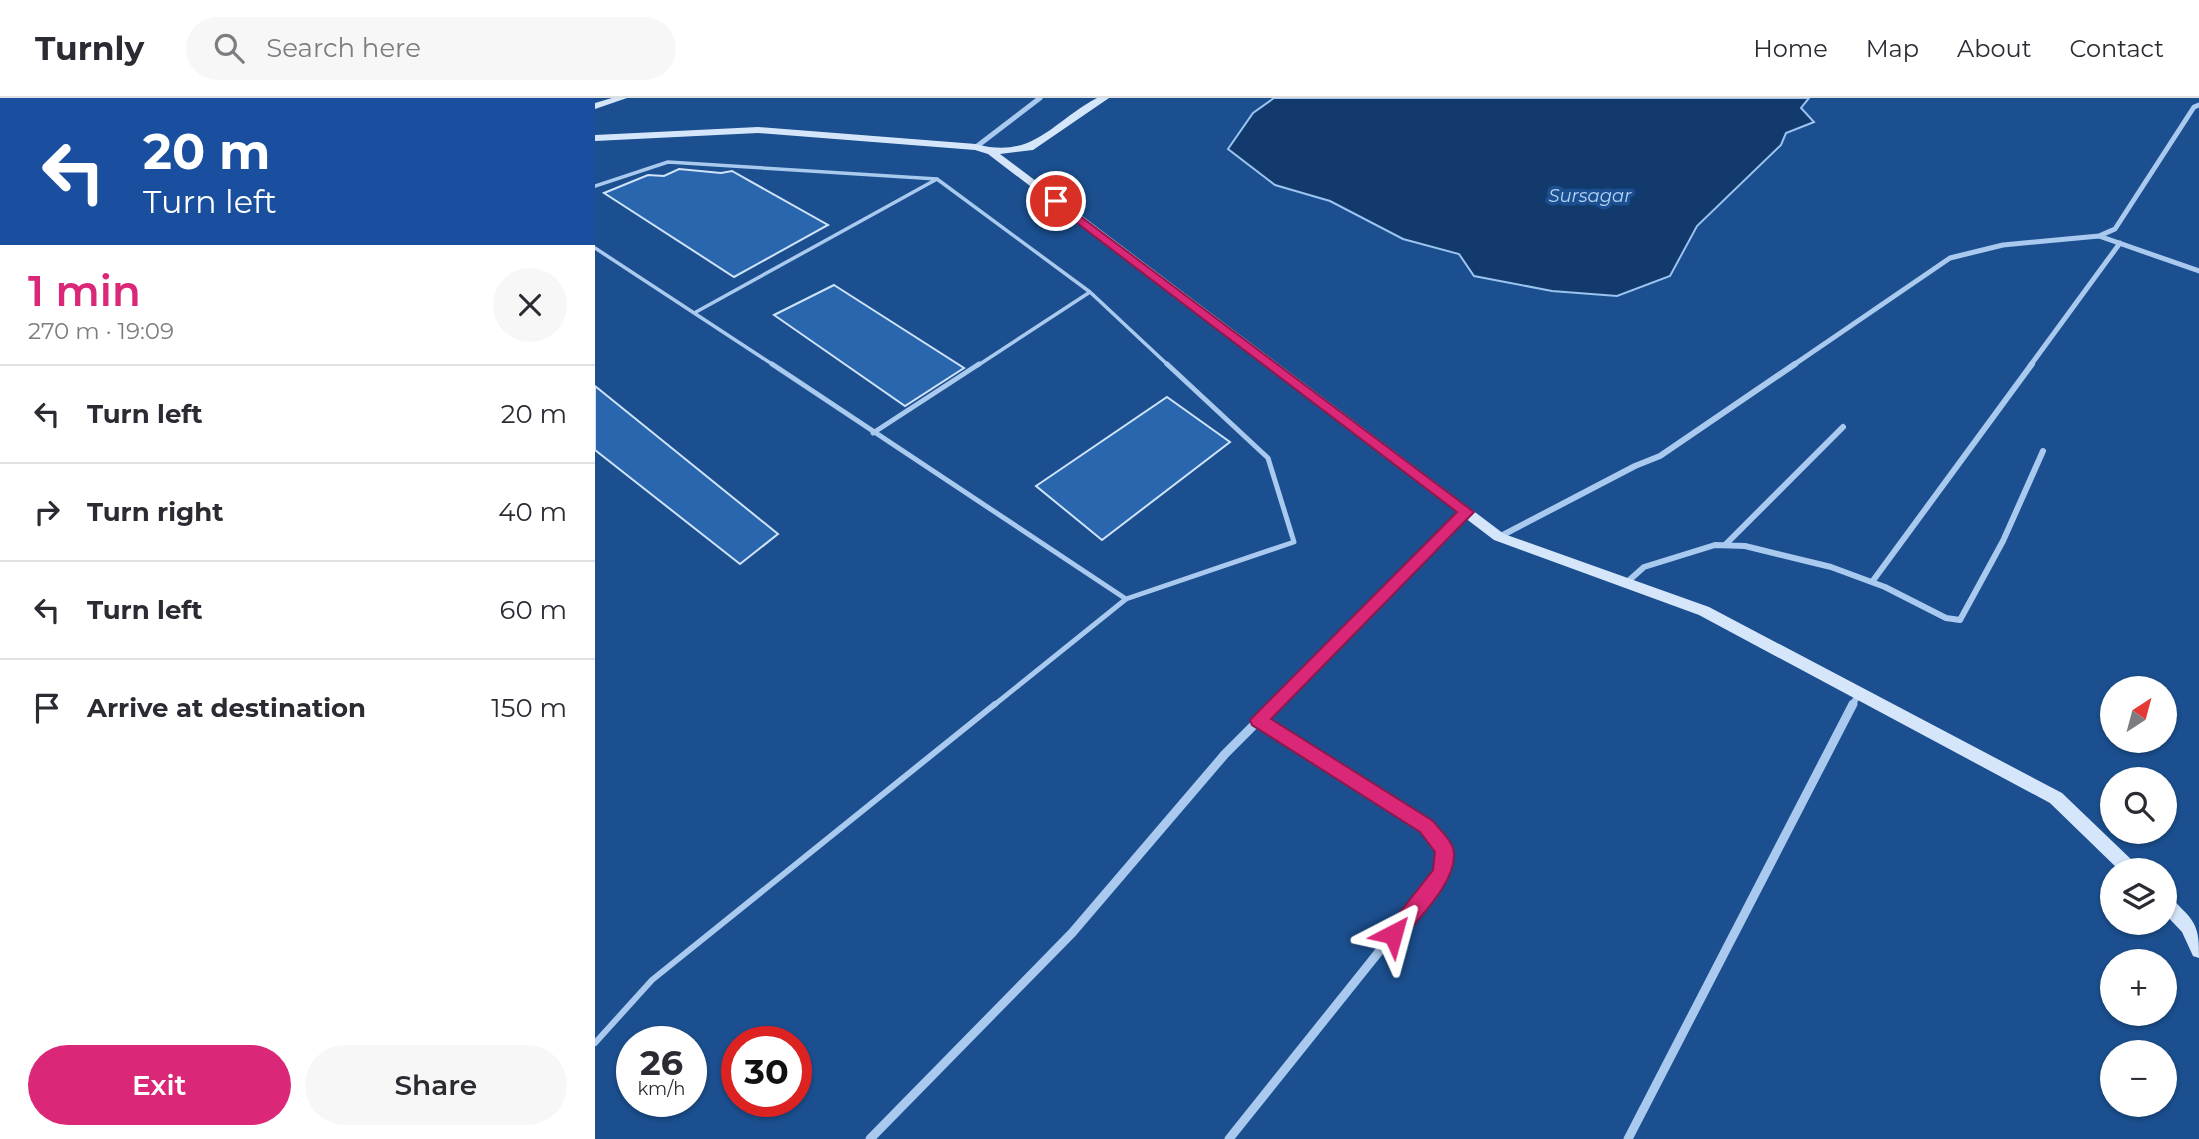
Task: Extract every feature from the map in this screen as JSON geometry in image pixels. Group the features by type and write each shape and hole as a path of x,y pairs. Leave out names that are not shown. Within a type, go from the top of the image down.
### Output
{"street":[{"path":"595,106 622,98"},
{"path":"976,147 1040,98"},
{"path":"991,152 1030,148 1091,104 1104,98"},
{"path":"1499,537 1635,466 1660,456 1950,258 2003,245 2099,236 2115,229 2194,107 2199,105"},
{"path":"595,138 758,130 976,147 991,152 1499,537 1704,611 2056,797 2119,858"},
{"path":"2099,236 2199,271"},
{"path":"1872,582 2120,243"},
{"path":"1724,545 1843,427"},
{"path":"1626,583 1644,567 1715,545 1745,546 1819,564 1872,582 1946,618 1960,620 2003,541 2043,452"},
{"path":"870,1139 1072,933 1225,754 1467,512"},
{"path":"1628,1139 1859,693"},
{"path":"1229,1139 1442,873 1444,849 1427,827 1258,720"},
{"path":"2177,915 2188,926 2199,950"}],"lane":[{"path":"595,186 668,162 937,179 1090,292 1268,458 1294,542 1126,599 652,980 595,1043"},
{"path":"696,312 937,179"},
{"path":"595,248 696,312 873,433 1126,599"},
{"path":"873,433 1090,292"}],"water":[{"name":"Sursagar","path":"1274,98 1809,98 1801,108 1814,122 1786,133 1781,145 1697,226 1670,276 1617,296 1552,291 1474,276 1459,254 1403,239 1330,201 1275,185 1228,149 1253,113"}],"building":[{"path":"679,169 721,173 732,171 828,225 734,277 604,193 648,175 664,176"},
{"path":"834,285 964,368 905,406 774,315"},
{"path":"595,386 778,534 740,564 595,450"},
{"path":"1167,397 1230,442 1102,540 1036,486"}],"route":[{"path":"1056,201 1467,512 1258,720 1427,827 1444,849 1442,873 1393,934"}]}
